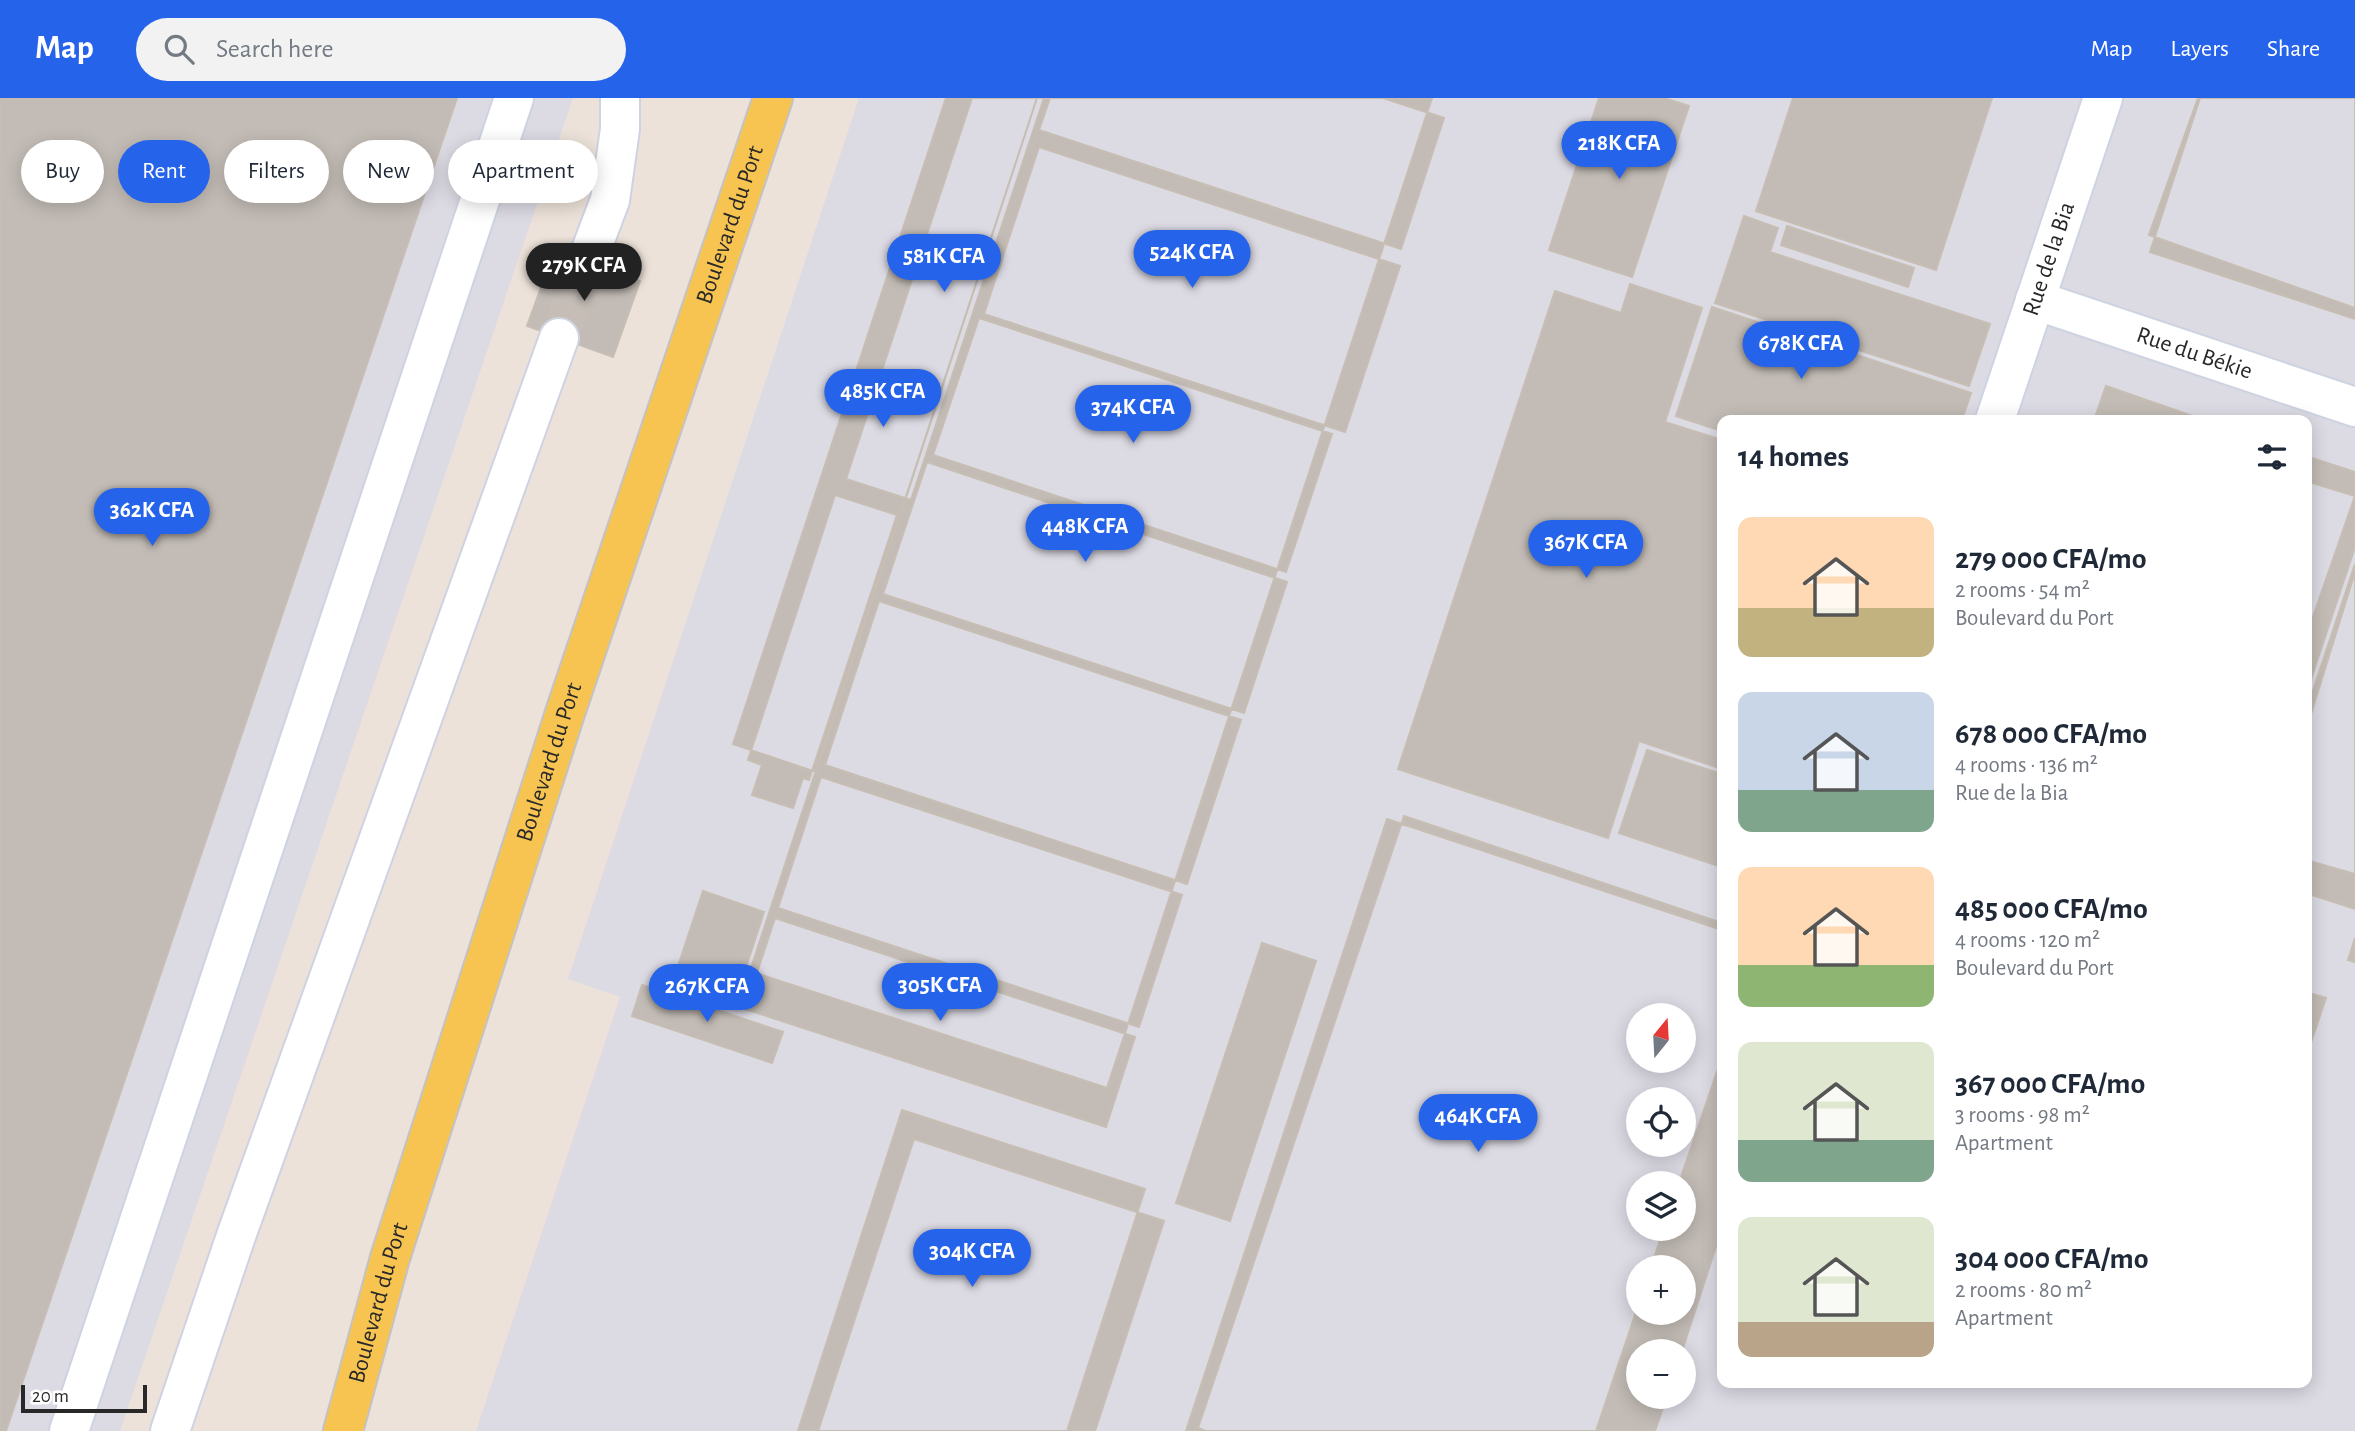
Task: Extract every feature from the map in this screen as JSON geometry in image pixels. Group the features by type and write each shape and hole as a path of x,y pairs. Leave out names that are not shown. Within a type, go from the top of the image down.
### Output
{"main road":[{"name":"Boulevard du Port","path":"343,1431 390,1258 565,713 774,98"}],"street":[{"path":"69,1431 514,98"},
{"path":"587,261 610,200 620,129 620,98"},
{"name":"Rue de la Bia","path":"1997,415 2103,98"},
{"name":"Rue du Békie","path":"2035,300 2355,407"},
{"path":"170,1431 236,1236 559,338"}],"shaded area":[{"path":"0,98 573,98 559,140 448,140 448,203 537,203 120,1431 0,1431"},
{"path":"859,98 2355,98 2355,1431 476,1431 620,997 568,979"}],"building":[{"path":"0,98 457,98 434,166 434,140 343,140 343,203 421,203 6,1431 0,1431"},
{"path":"946,98 1037,98 816,772 733,744"},
{"path":"972,98 1044,98 911,500 846,479"},
{"path":"1037,98 1432,98 1107,1088 750,971"},
{"path":"1050,98 1383,98 1444,118 1401,249 1039,130"},
{"path":"1599,98 1664,98 1689,106 1632,277 1549,250"},
{"path":"1793,98 1992,98 1936,270 1756,211"},
{"path":"2198,98 2355,98 2355,308 2149,235"},
{"path":"2200,98 2355,98 2355,319 2150,252"},
{"path":"1039,147 1400,266 1345,432 984,314"},
{"path":"1744,216 1778,228 1770,252 1990,324 1969,386 1715,303"},
{"path":"1787,226 1914,268 1908,287 1781,245"},
{"path":"555,249 640,281 613,357 527,326"},
{"path":"1630,284 1702,308 1665,422 1717,438 1717,767 1639,741 1608,838 1398,769 1555,291 1621,313"},
{"path":"1712,307 1971,393 1964,415 1717,415 1717,429 1676,416"},
{"path":"979,318 1332,434 1286,572 933,455"},
{"path":"2106,386 2190,415 2096,415"},
{"path":"2312,458 2355,472 2355,496 2312,620"},
{"path":"927,462 1287,582 1244,713 883,594"},
{"path":"2312,483 2355,496 2355,547 2312,676"},
{"path":"835,495 897,515 809,780 803,778 793,808 752,795 762,765 748,760"},
{"path":"2355,564 2355,909 2312,895 2312,694"},
{"path":"2355,572 2355,874 2312,862 2312,711"},
{"path":"879,601 1241,720 1187,884 825,765"},
{"path":"1647,750 1717,772 1717,865 1619,833"},
{"path":"821,777 1182,895 1139,1027 778,908"},
{"path":"1404,816 1717,921 1717,1072 1696,1133 1696,1087 1626,1087 1626,1157 1688,1157 1683,1171 1626,1171 1626,1241 1660,1241 1655,1255 1626,1255 1626,1325 1632,1325 1596,1431 1206,1431 1198,1428"},
{"path":"1387,819 1717,928 1717,1243 1696,1308 1696,1255 1626,1255 1626,1325 1690,1325 1686,1339 1626,1339 1626,1409 1663,1409 1655,1431 1186,1431"},
{"path":"703,891 764,912 733,1007 671,987"},
{"path":"775,918 1135,1037 1106,1127 745,1009"},
{"path":"2355,938 2355,962 2348,960"},
{"path":"1262,943 1316,961 1230,1221 1176,1203"},
{"path":"642,985 783,1032 772,1063 632,1016"},
{"path":"2312,994 2326,998 2312,1039"},
{"path":"902,1110 1145,1189 1067,1431 798,1431"},
{"path":"914,1139 1164,1221 1095,1431 818,1431"}],"tunnel":[{"path":"559,338 587,261"}]}
